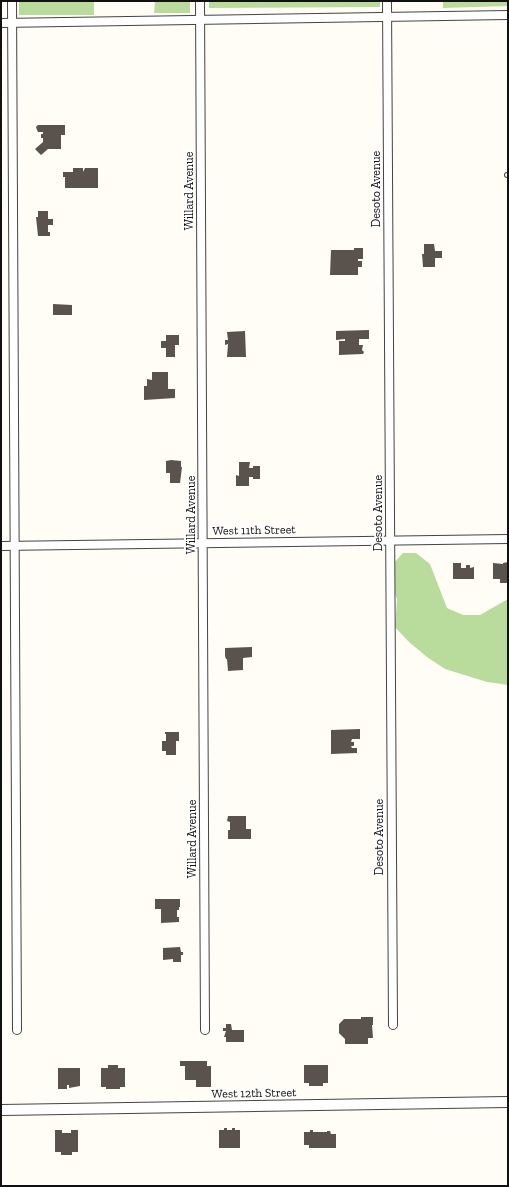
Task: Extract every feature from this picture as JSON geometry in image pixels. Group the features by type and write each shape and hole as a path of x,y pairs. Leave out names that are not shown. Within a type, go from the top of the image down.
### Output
{"street":[{"path":"12,1 17,1030"},
{"name":"Willard Avenue","path":"200,1 205,1030"},
{"name":"Desoto Avenue","path":"387,1 393,1025"},
{"path":"1,23 508,15"},
{"name":"West 11th Street","path":"1,546 508,539"},
{"name":"West 12th Street","path":"1,1110 508,1102"}],"green space":[{"path":"19,1 94,1 94,15 19,15"},
{"path":"155,1 190,1 190,13 154,13"},
{"path":"209,1 380,1 380,7 209,8"},
{"path":"443,1 508,1 508,6 443,8"},
{"path":"403,553 416,553 430,564 447,608 463,615 480,615 508,599 508,685 487,682 445,669 427,657 409,642 395,627 397,599 393,590 393,564"}],"building":[{"path":"38,125 65,125 65,135 61,135 61,149 48,149 41,155 35,149 43,142 41,134 43,134 43,132 38,132 36,127"},
{"path":"73,168 83,168 83,172 85,168 98,168 98,188 65,188 65,177 63,177 63,172 73,172"},
{"path":"38,211 48,211 48,219 53,219 53,225 48,225 48,232 50,232 50,236 38,236 36,217 38,217"},
{"path":"424,244 434,244 435,251 442,251 442,258 435,258 435,267 423,267 422,254 424,254"},
{"path":"354,248 363,248 363,259 358,259 358,261 362,261 362,267 358,267 358,275 330,275 331,250 354,250"},
{"path":"53,304 72,305 72,315 53,315"},
{"path":"369,330 369,339 359,339 359,345 363,345 363,354 339,355 339,341 345,341 345,339 336,340 336,331"},
{"path":"245,331 246,357 227,357 228,344 225,345 225,340 228,340 227,332"},
{"path":"166,335 179,335 179,345 175,345 175,357 166,357 166,348 161,348 161,341 166,341"},
{"path":"152,372 168,372 168,389 175,389 175,398 144,400 144,386 147,386 147,379 152,380"},
{"path":"166,461 181,461 182,467 180,483 170,483 170,473 166,473"},
{"path":"239,462 250,462 249,468 253,468 253,466 260,466 260,479 253,479 253,477 249,477 249,486 236,486 236,475 239,476"},
{"path":"508,562 508,583 500,583 500,579 493,579 493,563 503,564"},
{"path":"453,563 461,563 461,568 466,568 466,565 470,565 470,568 474,567 474,579 453,579"},
{"path":"252,647 252,657 243,658 243,670 228,671 225,648"},
{"path":"360,729 360,739 352,739 351,742 354,742 354,746 351,746 352,748 357,748 357,753 331,754 331,730"},
{"path":"165,732 179,732 179,741 176,741 176,755 166,755 166,751 162,751 162,741 166,741"},
{"path":"228,816 246,816 246,829 251,829 251,839 228,839 230,822 227,821"},
{"path":"155,899 180,899 180,907 179,910 177,910 179,922 161,923 161,909 155,909"},
{"path":"180,947 181,952 183,952 183,955 181,955 181,962 173,962 173,959 163,960 163,948"},
{"path":"361,1017 373,1017 373,1038 368,1038 368,1044 345,1044 345,1039 339,1033 339,1024 344,1019 361,1019"},
{"path":"226,1024 231,1024 232,1030 244,1030 244,1042 226,1042 226,1037 224,1037 226,1031 223,1031 223,1028 226,1028"},
{"path":"180,1061 207,1061 207,1066 211,1066 211,1087 196,1087 196,1080 185,1080 185,1066 180,1066"},
{"path":"108,1065 118,1065 118,1068 125,1068 125,1087 120,1087 120,1089 106,1089 106,1087 101,1087 101,1068 108,1068"},
{"path":"304,1065 328,1065 328,1083 323,1083 323,1086 309,1086 309,1083 304,1083"},
{"path":"58,1068 80,1068 80,1086 69,1088 69,1085 67,1085 67,1089 58,1089"},
{"path":"224,1128 227,1128 227,1130 232,1130 232,1128 235,1128 235,1130 240,1130 240,1148 219,1148 219,1130 224,1130"},
{"path":"55,1130 62,1130 62,1133 71,1133 71,1130 78,1130 78,1152 72,1152 72,1155 61,1155 61,1152 55,1152"},
{"path":"310,1130 313,1130 313,1132 330,1131 331,1134 336,1134 336,1148 309,1148 309,1145 304,1145 304,1132 310,1132"}]}
